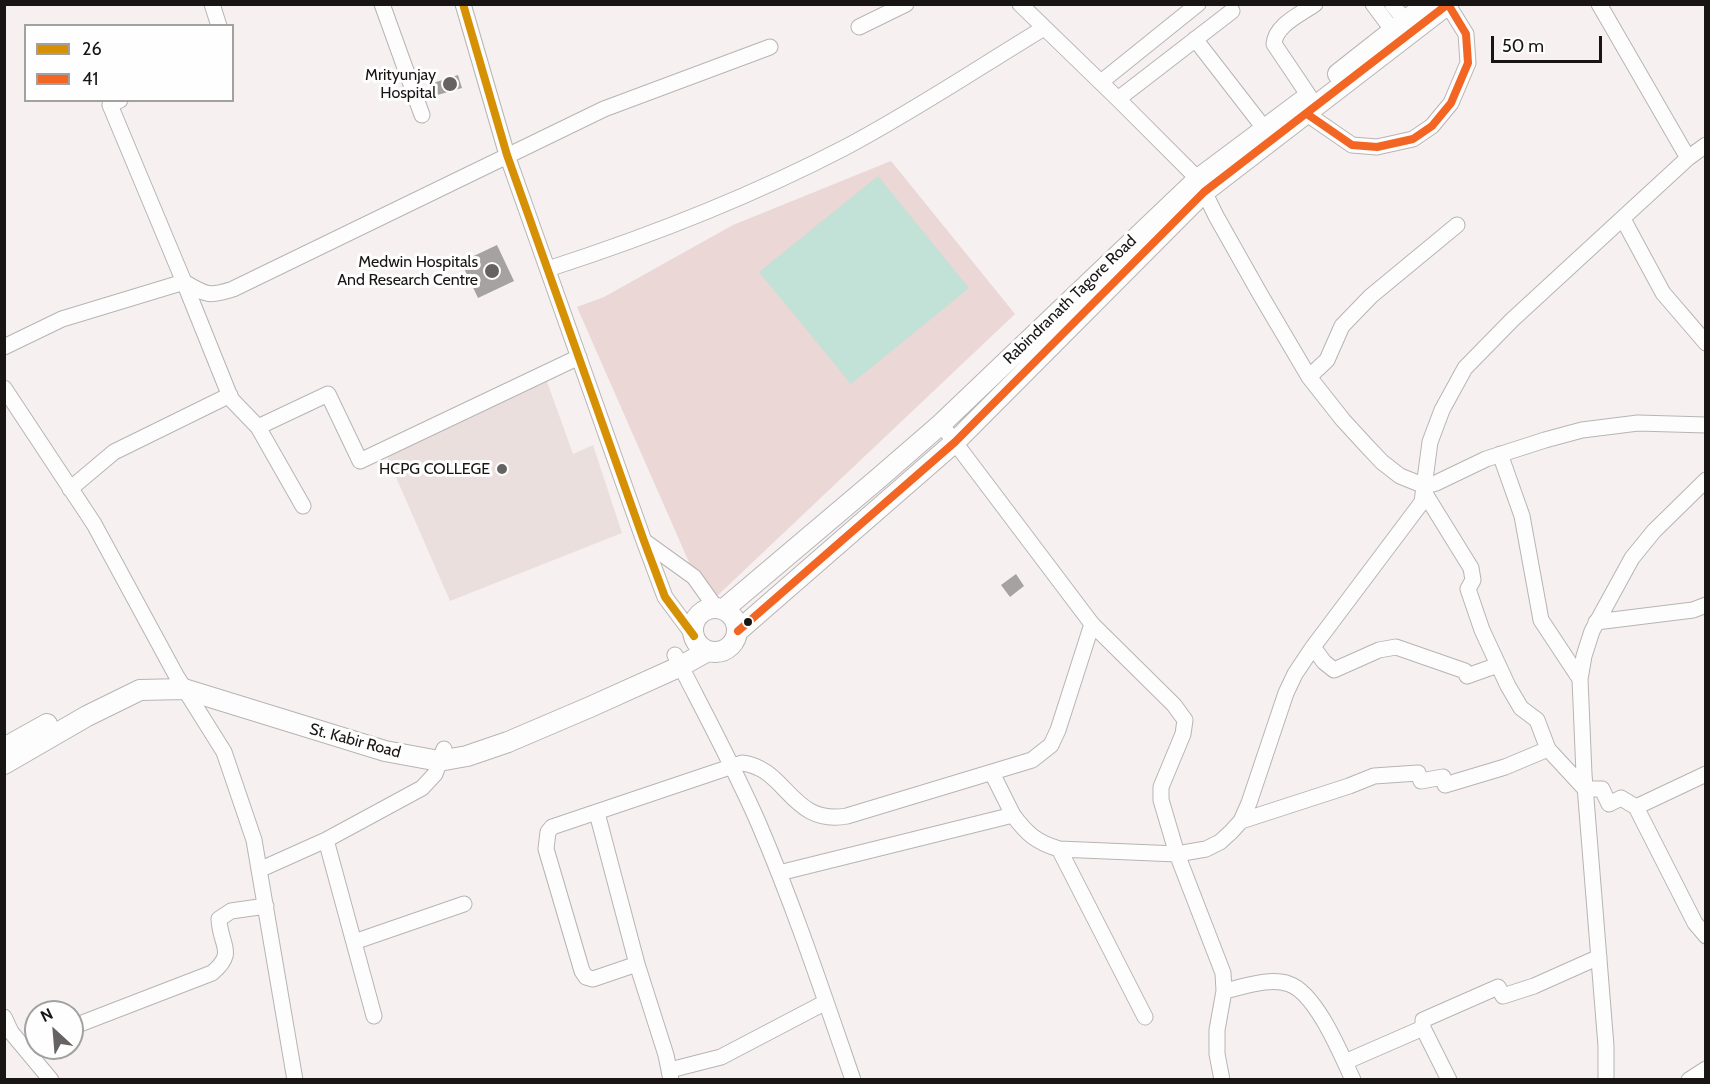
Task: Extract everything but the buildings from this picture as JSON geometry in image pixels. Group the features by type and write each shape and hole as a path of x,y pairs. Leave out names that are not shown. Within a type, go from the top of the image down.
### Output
{"main road":[{"name":"Rabindranath Tagore Road","path":"1403,31 1427,4"},
{"name":"Rabindranath Tagore Road","path":"1308,105 1264,128 1201,185 941,424 880,477 720,608 703,611 694,622 699,643 715,652 728,648 736,638 738,631 954,442 1201,185 1308,105 1403,31 1448,4"},
{"path":"720,608 734,617 738,631"},
{"name":"St. Kabir Road","path":"4,748 116,688 151,676 227,690 442,755 678,660 699,643"},
{"name":"St. Kabir Road","path":"4,764 122,697 140,690 180,683"}],"street":[{"path":"212,4 218,24"},
{"path":"382,4 422,115"},
{"path":"463,4 507,154 644,541 665,597 699,643"},
{"path":"859,27 906,4"},
{"path":"1020,4 1101,82 1201,185 1260,294 1309,377 1343,420 1382,462 1400,476 1425,489 1471,568 1473,580 1468,589 1482,630 1521,708 1537,720 1548,749 1585,789 1602,789 1609,804 1621,798 1636,807 1695,923 1706,936"},
{"path":"1315,4 1280,28 1275,36 1274,44 1308,105 1352,145 1377,147 1413,139 1432,126 1450,103 1468,63 1466,34 1448,4"},
{"path":"1373,4 1403,31"},
{"path":"1392,4 1403,31"},
{"path":"1599,4 1688,158"},
{"path":"1101,82 1192,6"},
{"path":"1118,99 1232,11"},
{"path":"548,268 670,227 810,165 879,128 1044,28"},
{"path":"1195,39 1264,128"},
{"path":"4,347 62,319 184,282 199,291 214,295 234,290 507,154 604,109 770,46"},
{"path":"116,102 110,105 230,395 258,427 303,506"},
{"path":"992,772 1013,815 1026,832 1042,844 1059,849 1177,854 1206,849 1220,842 1241,821 1250,803 1286,693 1313,647 1419,508 1425,489 1425,468 1430,442 1442,410 1465,368 1512,320 1688,158 1704,149"},
{"path":"1623,219 1663,293 1706,343"},
{"path":"1309,377 1327,360 1342,326 1371,296 1457,225"},
{"path":"258,427 328,394 360,461 579,357"},
{"path":"4,388 10,408 94,524 180,683 224,752 254,840 295,1080"},
{"path":"70,489 114,452 230,395"},
{"path":"1425,489 1500,454 1582,430 1638,423 1706,425"},
{"path":"941,424 1092,624 1174,705 1185,720 1183,734 1161,787 1161,800 1177,854 1223,973 1224,991 1217,1030 1217,1054 1222,1080"},
{"path":"1500,454 1522,516 1541,620 1580,679"},
{"path":"1606,1080 1606,1046 1585,789 1580,679 1584,656 1596,622 1632,558 1654,531 1706,480"},
{"path":"644,541 694,577 720,608"},
{"path":"1596,622 1693,610 1706,605"},
{"path":"637,964 593,979 586,977 582,971 546,849 548,832 552,827 742,763 752,764 762,769 805,809 820,817 833,819 1032,760 1051,745 1058,730 1092,624"},
{"path":"1313,647 1324,662 1334,670 1379,650 1396,647 1458,668 1465,671 1467,676 1498,665"},
{"path":"678,660 732,765 779,873 853,1080"},
{"path":"1241,821 1374,776 1418,773 1421,781 1443,777 1445,784 1505,766 1548,749"},
{"path":"260,870 326,840 422,788 435,774 442,755"},
{"path":"1636,807 1706,774"},
{"path":"597,813 637,964 670,1075 721,1057 826,1002"},
{"path":"779,873 1013,815"},
{"path":"326,840 374,1016"},
{"path":"1059,849 1145,1017"},
{"path":"354,942 464,904"},
{"path":"84,1023 212,974 224,964 226,950 219,920 231,911 266,906"},
{"path":"1449,1080 1424,1028 1423,1020 1498,987 1503,996 1533,987 1599,957"},
{"path":"1224,991 1271,982 1287,983 1298,988 1317,1013 1353,1080"},
{"path":"4,1017 10,1032 51,1080"},
{"path":"1345,1062 1424,1028"},
{"path":"1689,1080 1706,1069"}],"shaded area":[{"path":"891,161 1015,314 717,596 692,569 577,307 604,297 733,225"},
{"path":"878,176 969,288 851,384 759,272"},
{"path":"545,376 573,454 593,445 622,533 450,601 385,452"}],"transit line":[{"name":"26","path":"463,4 507,155 644,541 665,597 694,636"},
{"name":"41","path":"738,631 955,442 1204,192 1448,4 1466,34 1468,63 1451,103 1432,126 1413,139 1377,147 1352,145 1307,114"}],"place":[{"name":"Mrityunjay Hospital","path":"450,84"},
{"name":"Medwin Hospitals And Research Centre","path":"492,271"},
{"name":"HCPG COLLEGE","path":"502,469"}]}
